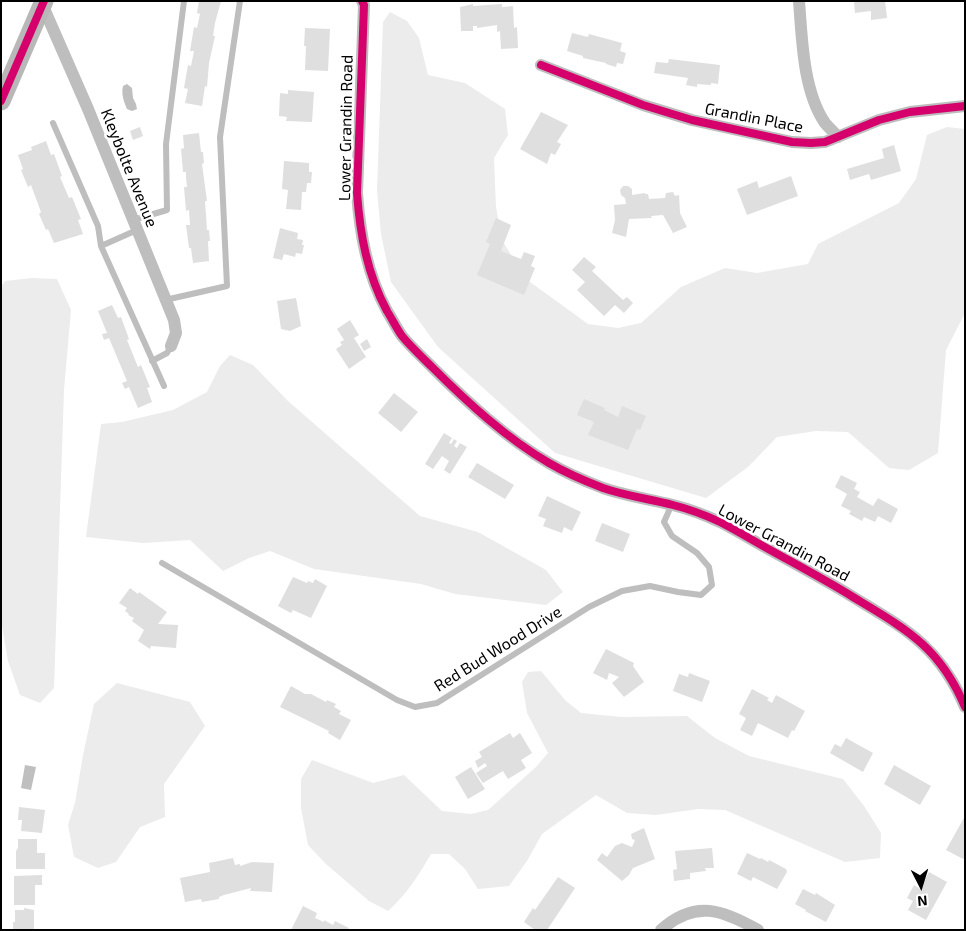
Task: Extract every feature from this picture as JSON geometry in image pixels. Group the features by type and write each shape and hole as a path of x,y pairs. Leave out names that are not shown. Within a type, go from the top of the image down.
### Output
{"main road":[{"path":"1,102 43,3"}],"street":[{"name":"Lower Grandin Road","path":"362,1 364,5 357,193 359,224 365,254 374,283 402,337 486,417 537,455 578,478 606,489 642,499 672,504 720,522 841,589 904,628 924,645 941,664 955,685 965,707"},
{"path":"799,1 803,51 809,83 816,105 825,123 838,137"},
{"name":"Kleybolte Avenue","path":"43,3 174,320 176,333 171,346"},
{"name":"Grandin Place","path":"541,64 643,105 692,120 792,142 810,143 838,137 879,120 910,112 942,107 965,106"},
{"path":"661,930 672,921 684,915 709,911 733,916 758,930"}],"lane":[{"path":"101,246 135,225 167,210 166,144 184,1"},
{"path":"165,300 227,286 220,137 240,1"},
{"path":"52,123 98,226 101,246 164,386"},
{"path":"152,361 166,352 171,346"},
{"name":"Red Bud Wood Drive","path":"162,563 397,700 415,707 437,703 589,607 622,591 650,586 678,592 701,594 712,585 709,567 697,553 672,536 664,522 672,504"}],"shaded area":[{"path":"390,12 407,21 419,38 428,75 465,83 505,109 508,135 494,158 496,207 502,240 526,279 588,324 618,328 641,323 681,287 725,268 757,273 808,264 818,244 899,203 916,179 927,135 947,127 965,129 965,313 946,350 938,453 909,470 889,468 848,432 816,431 777,437 748,467 706,498 555,453 438,347 391,282 381,234 377,190 383,22"},
{"path":"127,84 132,88 137,109 132,111 127,109 123,98 123,86"},
{"path":"32,278 57,279 71,310 64,390 54,688 40,703 20,695 8,661 1,620 1,287 5,281"},
{"path":"230,355 253,365 288,401 420,516 478,532 546,570 563,592 546,605 455,594 421,584 314,569 270,551 249,558 223,571 190,540 143,543 86,537 101,424 122,422 173,410 207,392 220,366"},
{"path":"541,671 565,700 581,713 621,717 687,716 715,738 749,756 843,779 864,806 881,833 880,858 845,862 725,810 698,809 656,815 627,813 596,795 542,834 527,861 509,886 478,889 465,869 449,854 431,854 412,884 388,911 369,901 326,864 308,845 301,808 301,779 312,760 373,783 404,775 442,811 471,814 488,810 536,767 548,753 527,713 522,682 528,672"},
{"path":"117,683 190,702 205,726 164,784 165,817 140,827 116,862 98,868 74,857 68,825 75,803 94,704"},
{"path":"25,765 36,767 31,790 21,788"}],"building":[{"path":"199,1 221,1 215,23 213,36 215,36 202,106 185,103 188,89 184,88 188,65 191,66 194,51 190,51 194,27 197,28 200,14 197,13"},
{"path":"854,1 885,1 887,18 871,20 871,11 855,13"},
{"path":"473,4 473,6 502,4 502,7 513,6 514,28 517,27 518,48 501,49 500,31 497,32 497,25 477,28 477,26 473,26 473,31 461,31 460,7"},
{"path":"305,28 330,29 328,71 305,70"},
{"path":"572,33 588,37 589,34 622,43 620,51 626,53 623,64 617,63 616,67 583,58 583,56 567,51"},
{"path":"669,59 720,65 718,84 697,84 697,87 686,85 688,78 654,73 656,62 668,63"},
{"path":"288,90 314,92 312,122 286,121 287,117 279,116 280,93 288,94"},
{"path":"541,112 568,125 557,142 561,144 555,155 551,153 547,164 520,149"},
{"path":"140,127 143,136 133,140 130,131"},
{"path":"199,133 201,152 203,152 204,163 202,164 207,201 205,201 207,230 209,230 210,241 208,241 209,261 193,263 186,225 190,225 189,210 186,211 184,187 187,187 186,172 183,172 181,149 184,148 183,135"},
{"path":"46,141 51,155 54,154 62,176 60,177 69,198 72,197 81,219 78,220 83,234 54,243 39,214 41,212 31,185 28,187 21,170 23,169 18,155 32,150 31,147"},
{"path":"894,145 901,171 871,180 869,174 850,180 847,169 884,158 882,149"},
{"path":"284,161 309,163 309,172 312,172 311,183 307,183 306,192 302,192 301,210 286,209 288,190 282,189"},
{"path":"791,176 798,196 747,215 737,189 757,181 759,188"},
{"path":"623,186 628,186 632,189 632,195 648,194 649,199 665,198 666,193 673,192 675,196 679,195 680,213 687,227 673,233 663,215 651,216 652,218 629,219 626,237 612,233 615,220 614,205 626,204 620,190"},
{"path":"496,218 511,225 501,251 521,259 524,252 535,256 531,266 535,268 524,295 477,275 490,244 486,242"},
{"path":"280,228 298,233 297,239 303,240 302,245 304,245 302,254 296,253 295,257 284,254 282,260 273,258"},
{"path":"584,257 596,267 592,271 623,300 627,297 633,303 624,313 615,305 604,316 577,290 585,282 572,270"},
{"path":"296,298 301,326 290,331 281,329 277,301"},
{"path":"112,305 118,318 121,317 129,339 127,340 138,367 141,365 150,387 147,388 152,402 138,408 129,387 125,389 122,383 127,381 109,338 104,340 102,334 107,333 98,311"},
{"path":"350,320 359,335 354,338 366,357 349,369 336,349 342,345 340,342 344,340 337,329"},
{"path":"367,339 371,347 364,351 360,344"},
{"path":"394,393 418,412 401,432 378,413"},
{"path":"584,399 605,408 604,410 618,417 622,406 646,416 640,430 637,429 628,450 588,435 594,422 577,415"},
{"path":"444,433 452,438 449,443 451,444 454,439 457,441 454,446 457,448 460,443 467,447 450,474 444,470 449,461 442,456 433,469 425,464"},
{"path":"477,463 514,485 505,499 468,477"},
{"path":"841,475 857,483 854,489 860,492 857,497 873,506 878,498 898,509 891,523 878,516 875,522 864,517 862,521 849,514 851,511 841,506 847,494 835,487"},
{"path":"547,496 581,512 572,531 564,527 562,533 543,526 546,519 538,516"},
{"path":"602,523 630,534 623,552 595,541"},
{"path":"293,577 307,583 308,581 313,583 315,579 327,586 311,618 293,610 291,613 278,606"},
{"path":"130,588 138,594 139,592 167,612 158,624 178,625 176,648 151,646 150,649 138,641 144,630 132,621 134,618 125,611 127,608 119,603"},
{"path":"606,649 634,663 633,666 644,682 624,697 612,683 619,677 609,673 607,680 593,673"},
{"path":"689,673 710,681 702,702 673,691 679,674 688,677"},
{"path":"291,686 305,694 311,694 326,702 327,700 336,704 334,707 341,711 339,714 351,720 340,740 328,733 329,731 280,707"},
{"path":"752,689 769,698 767,700 772,703 776,695 805,711 788,738 758,723 752,736 740,730 746,718 739,714"},
{"path":"510,733 513,738 520,733 532,753 521,760 526,768 508,779 503,771 483,783 476,773 487,766 485,763 478,768 475,761 482,757 479,752"},
{"path":"846,738 873,753 863,772 830,753 835,744 841,747"},
{"path":"894,765 931,786 920,805 884,784"},
{"path":"471,767 485,789 468,799 455,777"},
{"path":"19,807 45,810 42,833 21,831 22,820 18,820"},
{"path":"965,816 965,857 963,859 946,850"},
{"path":"644,828 655,859 633,868 622,881 597,860 602,853 607,857 615,846 622,843 632,847 635,840 632,839 631,834"},
{"path":"18,839 37,839 37,853 45,853 45,869 16,869"},
{"path":"712,848 714,868 705,868 706,871 690,873 690,879 674,881 673,870 677,869 675,851"},
{"path":"747,853 768,862 769,860 786,869 787,872 777,889 753,877 751,881 737,874"},
{"path":"233,858 235,865 240,864 240,866 252,862 274,863 272,892 250,891 251,888 224,895 219,897 219,899 202,902 201,899 185,902 180,878 210,872 209,863"},
{"path":"929,872 947,882 926,920 908,910 913,901 907,898 914,885 920,889"},
{"path":"42,875 42,885 35,885 35,905 14,905 14,876"},
{"path":"558,877 575,888 547,930 535,930 524,922 533,908 535,910"},
{"path":"803,889 815,895 816,893 835,905 826,922 795,904"},
{"path":"303,906 317,913 315,918 333,925 335,921 349,928 348,930 291,930"},
{"path":"24,908 34,910 34,930 13,930 15,910 24,910"}],"cycle path":[{"path":"1,101 44,1"},
{"path":"362,1 364,5 357,193 360,224 374,283 387,311 405,340 488,419 549,463 603,488 697,512 720,522 833,585 889,619 933,654 955,686 965,707"},
{"path":"541,65 643,105 692,120 792,142 825,142 879,120 910,112 965,106"}]}
